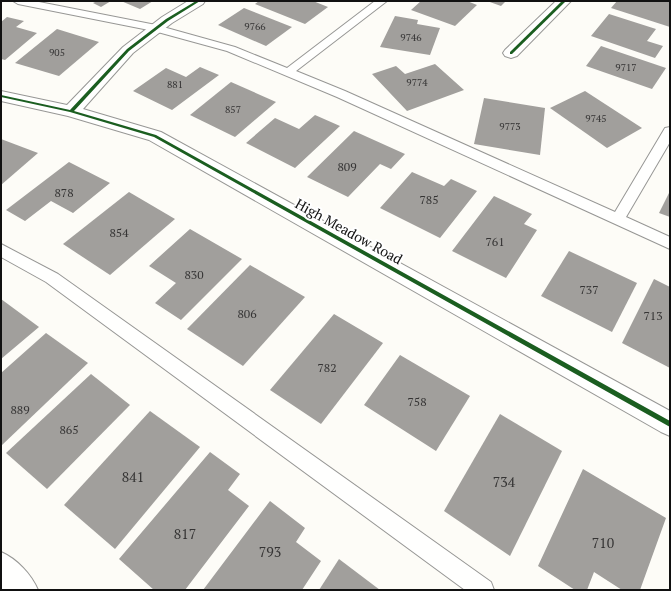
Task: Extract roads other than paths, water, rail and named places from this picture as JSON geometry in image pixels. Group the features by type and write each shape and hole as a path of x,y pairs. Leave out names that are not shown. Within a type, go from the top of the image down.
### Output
{"street":[{"path":"71,111 128,50 167,20 198,1"},
{"path":"510,53 564,1"},
{"name":"High Meadow Road","path":"1,96 71,111 155,136 670,424"},
{"path":"1,567 23,590"}],"lane":[{"path":"18,1 156,28 231,49 341,94 670,243"},
{"path":"288,72 382,1"},
{"path":"618,219 670,131"},
{"path":"1,250 52,278 483,590"}]}
